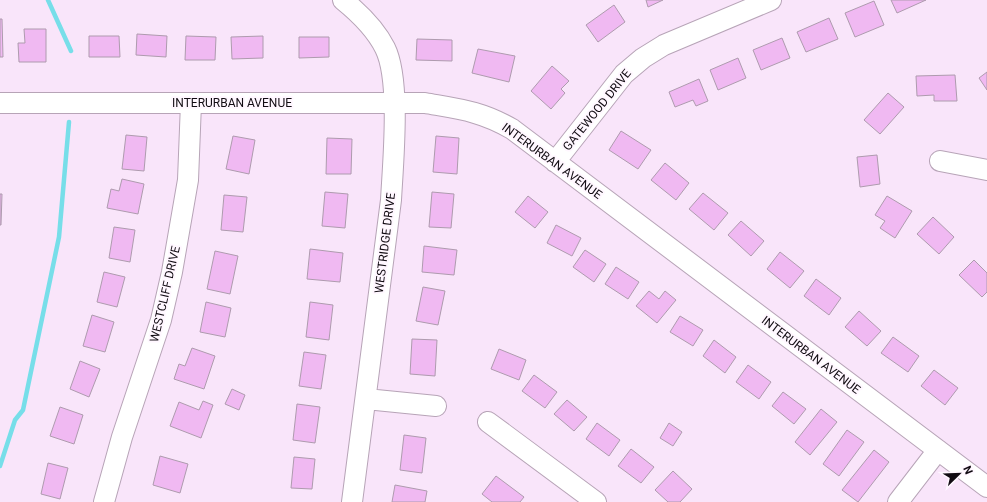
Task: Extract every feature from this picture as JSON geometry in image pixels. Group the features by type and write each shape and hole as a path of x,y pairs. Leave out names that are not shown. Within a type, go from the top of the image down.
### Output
{"street":[{"name":"WESTRIDGE DRIVE","path":"343,0 356,10 376,33 386,49 392,70 394,103 394,155 391,200 352,502"},
{"name":"GATEWOOD DRIVE","path":"555,162 624,74 643,58 664,45 771,0"},
{"name":"INTERURBAN AVENUE","path":"0,102 425,103 474,111 498,121 512,129 987,487"},
{"name":"WESTCLIFF DRIVE","path":"104,502 122,437 161,320 172,272 188,180 191,103"},
{"path":"940,161 987,170"},
{"path":"366,399 436,406"},
{"path":"488,422 596,502"},
{"path":"898,502 938,450"}],"building":[{"path":"646,0 663,0 648,7"},
{"path":"891,0 926,0 897,13"},
{"path":"874,1 884,25 855,37 845,13"},
{"path":"614,5 625,22 598,42 586,25"},
{"path":"829,18 838,39 806,52 797,32"},
{"path":"0,19 2,19 3,57 0,57"},
{"path":"24,29 46,29 46,62 19,62 18,43 25,43"},
{"path":"137,34 167,36 166,57 136,55"},
{"path":"89,36 119,36 120,57 89,57"},
{"path":"186,36 216,37 215,60 185,60"},
{"path":"263,36 263,58 232,59 231,37"},
{"path":"299,37 329,37 329,57 299,58"},
{"path":"782,38 790,58 761,70 753,50"},
{"path":"417,39 452,40 452,61 416,60"},
{"path":"478,49 515,56 509,82 472,73"},
{"path":"738,58 746,78 718,90 710,70"},
{"path":"552,66 569,81 561,89 565,93 551,109 531,91"},
{"path":"987,72 987,90 979,78"},
{"path":"955,75 957,101 934,101 934,95 917,96 916,76"},
{"path":"699,79 708,101 696,106 693,100 675,107 669,92"},
{"path":"888,93 904,107 880,134 864,120"},
{"path":"621,131 651,150 638,169 609,150"},
{"path":"126,135 147,137 144,171 122,169"},
{"path":"233,136 255,140 249,174 226,169"},
{"path":"436,136 459,138 457,174 433,172"},
{"path":"327,138 352,139 351,174 326,174"},
{"path":"877,155 880,184 860,187 857,157"},
{"path":"665,163 689,183 676,200 651,180"},
{"path":"122,179 144,184 138,214 107,208 111,189 119,191"},
{"path":"325,192 348,194 345,228 322,226"},
{"path":"432,192 454,194 451,228 429,227"},
{"path":"703,193 728,213 714,230 689,209"},
{"path":"0,194 2,194 1,225 0,225"},
{"path":"224,195 247,197 243,232 221,230"},
{"path":"528,196 548,212 535,228 515,212"},
{"path":"887,196 912,211 895,238 880,228 885,221 875,215"},
{"path":"933,217 954,237 939,254 917,234"},
{"path":"741,221 764,241 751,256 728,235"},
{"path":"556,225 581,238 572,256 547,243"},
{"path":"114,227 135,230 130,262 109,258"},
{"path":"424,246 457,250 454,275 422,272"},
{"path":"310,249 343,253 340,282 307,279"},
{"path":"585,250 606,264 594,282 573,267"},
{"path":"215,251 238,256 230,294 207,289"},
{"path":"780,252 804,271 790,288 767,269"},
{"path":"974,260 987,273 987,292 982,297 959,275"},
{"path":"616,267 639,282 628,299 605,284"},
{"path":"104,272 125,277 117,307 97,302"},
{"path":"816,279 841,298 829,315 804,296"},
{"path":"423,287 445,291 438,325 416,321"},
{"path":"649,291 659,299 665,291 676,300 657,323 636,306"},
{"path":"206,302 231,308 225,337 200,332"},
{"path":"310,302 333,305 329,340 306,337"},
{"path":"859,311 881,331 867,346 845,327"},
{"path":"92,315 114,322 105,352 83,346"},
{"path":"680,316 703,330 693,346 670,332"},
{"path":"893,337 919,356 908,372 881,353"},
{"path":"412,339 437,340 435,376 410,374"},
{"path":"714,340 736,357 725,373 703,356"},
{"path":"192,348 215,356 204,389 174,379 179,364 185,366"},
{"path":"499,349 526,360 519,380 491,369"},
{"path":"304,352 326,355 321,389 299,386"},
{"path":"80,361 100,369 89,397 70,389"},
{"path":"748,365 771,382 759,399 736,382"},
{"path":"934,370 958,388 945,405 921,386"},
{"path":"534,375 557,392 545,408 522,391"},
{"path":"232,389 245,395 239,410 225,404"},
{"path":"783,392 806,409 794,424 772,406"},
{"path":"567,400 587,417 574,431 554,414"},
{"path":"203,401 213,405 201,438 170,426 179,402 199,410"},
{"path":"297,404 320,407 315,443 293,440"},
{"path":"60,407 83,415 74,444 50,436"},
{"path":"821,409 837,422 810,455 795,442"},
{"path":"597,423 620,440 609,456 586,439"},
{"path":"669,423 682,432 673,446 660,438"},
{"path":"847,430 864,442 839,476 823,464"},
{"path":"404,435 426,438 422,473 400,470"},
{"path":"631,449 654,467 641,483 618,466"},
{"path":"874,450 889,462 858,502 842,490"},
{"path":"160,456 188,464 180,493 153,485"},
{"path":"294,457 315,459 312,489 291,488"},
{"path":"48,463 68,468 60,499 41,494"},
{"path":"673,471 692,489 680,502 668,502 655,490"},
{"path":"496,476 524,497 520,502 492,502 482,494"},
{"path":"395,485 427,491 425,502 392,502"}],"waterway":[{"path":"48,0 71,51"},
{"path":"0,466 15,420 23,410 59,237 69,122"}]}
